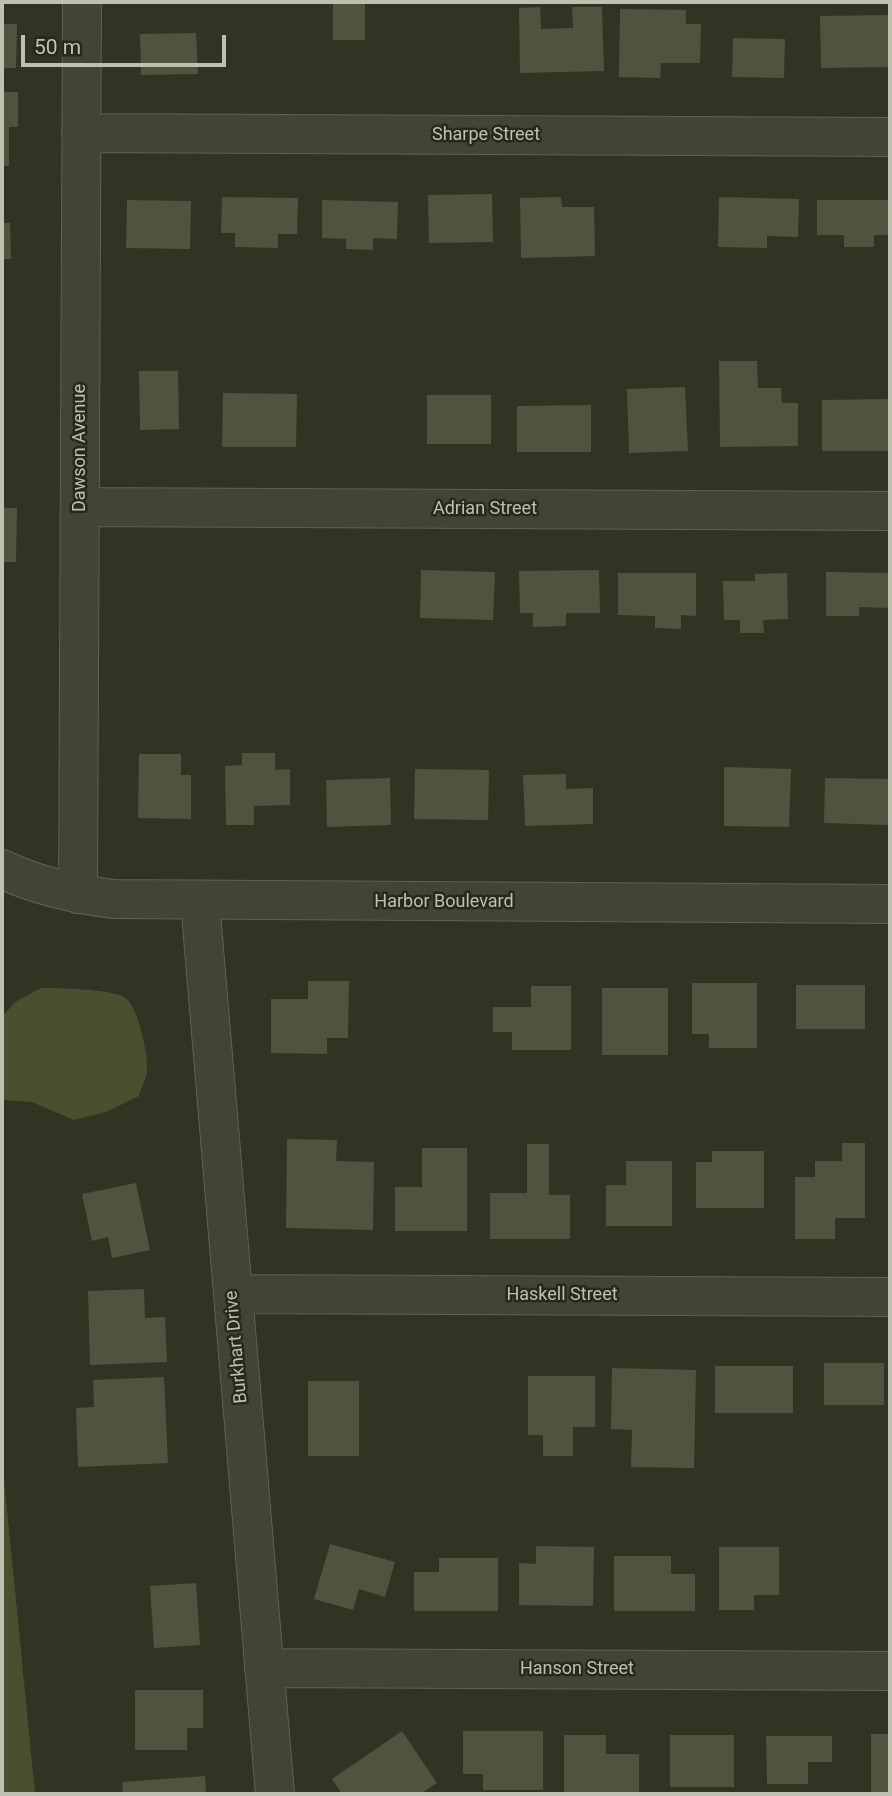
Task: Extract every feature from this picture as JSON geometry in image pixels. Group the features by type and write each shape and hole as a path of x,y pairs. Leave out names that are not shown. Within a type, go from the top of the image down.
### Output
{"street":[{"name":"Dawson Avenue","path":"78,894 82,2"},
{"name":"Sharpe Street","path":"82,133 890,137"},
{"name":"Adrian Street","path":"80,507 890,511"},
{"name":"Harbor Boulevard","path":"2,869 44,886 113,899 890,904"},
{"name":"Burkhart Drive","path":"200,901 275,1794"},
{"name":"Haskell Street","path":"233,1293 890,1297"},
{"name":"Hanson Street","path":"264,1668 890,1671"}],"shaded area":[{"path":"41,988 105,992 128,1000 141,1029 146,1053 147,1073 139,1096 106,1112 74,1120 32,1102 2,1100 2,1017 15,1002"},
{"path":"2,1458 35,1794 2,1794"}],"building":[{"path":"333,2 365,2 365,40 333,40"},
{"path":"540,7 541,29 573,28 572,7 602,7 604,71 520,73 519,8"},
{"path":"620,9 686,10 686,24 701,24 700,63 661,63 660,78 619,77"},
{"path":"890,15 890,67 821,68 820,16"},
{"path":"2,24 17,24 16,68 2,68"},
{"path":"196,33 198,74 141,75 140,34"},
{"path":"733,38 785,39 784,78 732,77"},
{"path":"2,92 18,92 18,127 9,127 9,166 2,166"},
{"path":"492,194 493,242 429,243 428,195"},
{"path":"222,197 298,198 297,234 278,234 278,248 235,247 235,233 221,233"},
{"path":"561,197 562,207 594,207 595,256 521,258 520,198"},
{"path":"719,197 799,199 798,237 767,236 767,248 718,247"},
{"path":"127,200 191,201 190,249 126,248"},
{"path":"322,200 398,202 397,239 373,238 373,250 346,249 346,239 322,238"},
{"path":"817,200 890,200 890,235 874,235 874,247 844,247 844,235 817,235"},
{"path":"2,223 10,223 11,259 2,259"},
{"path":"719,361 757,361 758,388 781,388 782,403 798,403 798,446 720,447"},
{"path":"139,371 178,371 179,429 140,430"},
{"path":"685,387 688,451 629,453 627,389"},
{"path":"223,393 297,394 296,447 222,447"},
{"path":"427,395 491,395 491,444 427,444"},
{"path":"890,399 890,451 822,451 822,400"},
{"path":"591,405 591,452 517,452 517,406"},
{"path":"2,508 17,508 16,562 2,562"},
{"path":"421,570 495,572 493,620 420,618"},
{"path":"599,570 600,613 566,613 566,626 533,627 533,613 520,613 519,571"},
{"path":"826,572 890,573 890,608 859,607 859,616 826,616"},
{"path":"618,573 696,573 696,616 681,615 681,629 655,628 655,616 618,615"},
{"path":"787,573 788,619 763,620 764,633 740,633 740,620 724,620 723,581 755,581 755,574"},
{"path":"242,753 275,753 275,770 290,769 290,805 254,806 254,825 226,825 225,766 242,765"},
{"path":"139,754 181,754 181,775 191,775 191,819 138,818"},
{"path":"724,767 791,769 789,827 724,826"},
{"path":"415,769 489,770 488,820 414,819"},
{"path":"566,774 566,789 593,788 593,824 525,826 523,775"},
{"path":"390,778 391,825 327,827 326,780"},
{"path":"825,778 889,779 888,825 824,823"},
{"path":"308,981 349,981 348,1038 327,1038 327,1054 271,1053 271,999 308,999"},
{"path":"692,983 757,983 757,1048 709,1048 709,1034 692,1034"},
{"path":"796,985 865,985 865,1029 796,1029"},
{"path":"531,986 571,986 571,1050 512,1050 512,1032 493,1032 493,1007 531,1007"},
{"path":"602,988 668,988 668,1055 602,1055"},
{"path":"287,1139 337,1140 336,1161 374,1162 373,1230 286,1228"},
{"path":"842,1143 865,1143 865,1218 835,1218 835,1239 795,1239 795,1177 815,1177 815,1161 842,1161"},
{"path":"527,1144 549,1144 549,1195 570,1195 570,1239 490,1239 490,1193 527,1193"},
{"path":"422,1148 467,1148 467,1231 395,1231 395,1187 422,1187"},
{"path":"712,1151 764,1151 764,1208 696,1208 696,1162 712,1162"},
{"path":"626,1161 672,1161 672,1226 606,1226 606,1185 626,1185"},
{"path":"136,1183 150,1250 112,1258 108,1237 92,1241 82,1194"},
{"path":"144,1289 145,1318 165,1317 167,1362 90,1365 88,1291"},
{"path":"824,1363 884,1363 884,1405 824,1405"},
{"path":"715,1366 793,1366 793,1413 715,1413"},
{"path":"612,1368 696,1370 694,1468 631,1467 632,1430 611,1429"},
{"path":"528,1376 595,1376 595,1427 573,1427 573,1456 543,1456 543,1435 528,1435"},
{"path":"164,1377 168,1463 78,1467 76,1408 94,1407 93,1380"},
{"path":"308,1381 359,1381 359,1456 308,1456"},
{"path":"330,1544 395,1562 385,1597 359,1589 353,1610 314,1599"},
{"path":"536,1546 594,1547 593,1606 519,1605 519,1563 536,1564"},
{"path":"719,1547 779,1547 779,1595 754,1595 754,1610 719,1610"},
{"path":"614,1556 671,1556 671,1574 695,1574 695,1611 614,1611"},
{"path":"439,1558 498,1558 498,1611 414,1611 414,1572 439,1572"},
{"path":"196,1583 200,1645 154,1648 150,1586"},
{"path":"135,1690 203,1690 203,1728 187,1728 187,1750 135,1750"},
{"path":"402,1731 437,1783 420,1794 342,1794 332,1779"},
{"path":"463,1731 543,1731 543,1790 483,1790 483,1774 463,1774"},
{"path":"871,1734 890,1734 890,1794 871,1794"},
{"path":"564,1735 606,1735 606,1754 639,1754 639,1794 564,1794"},
{"path":"670,1735 734,1735 734,1787 670,1787"},
{"path":"766,1736 832,1736 832,1762 808,1762 808,1784 767,1784"},
{"path":"205,1776 206,1794 123,1794 122,1782"}]}
